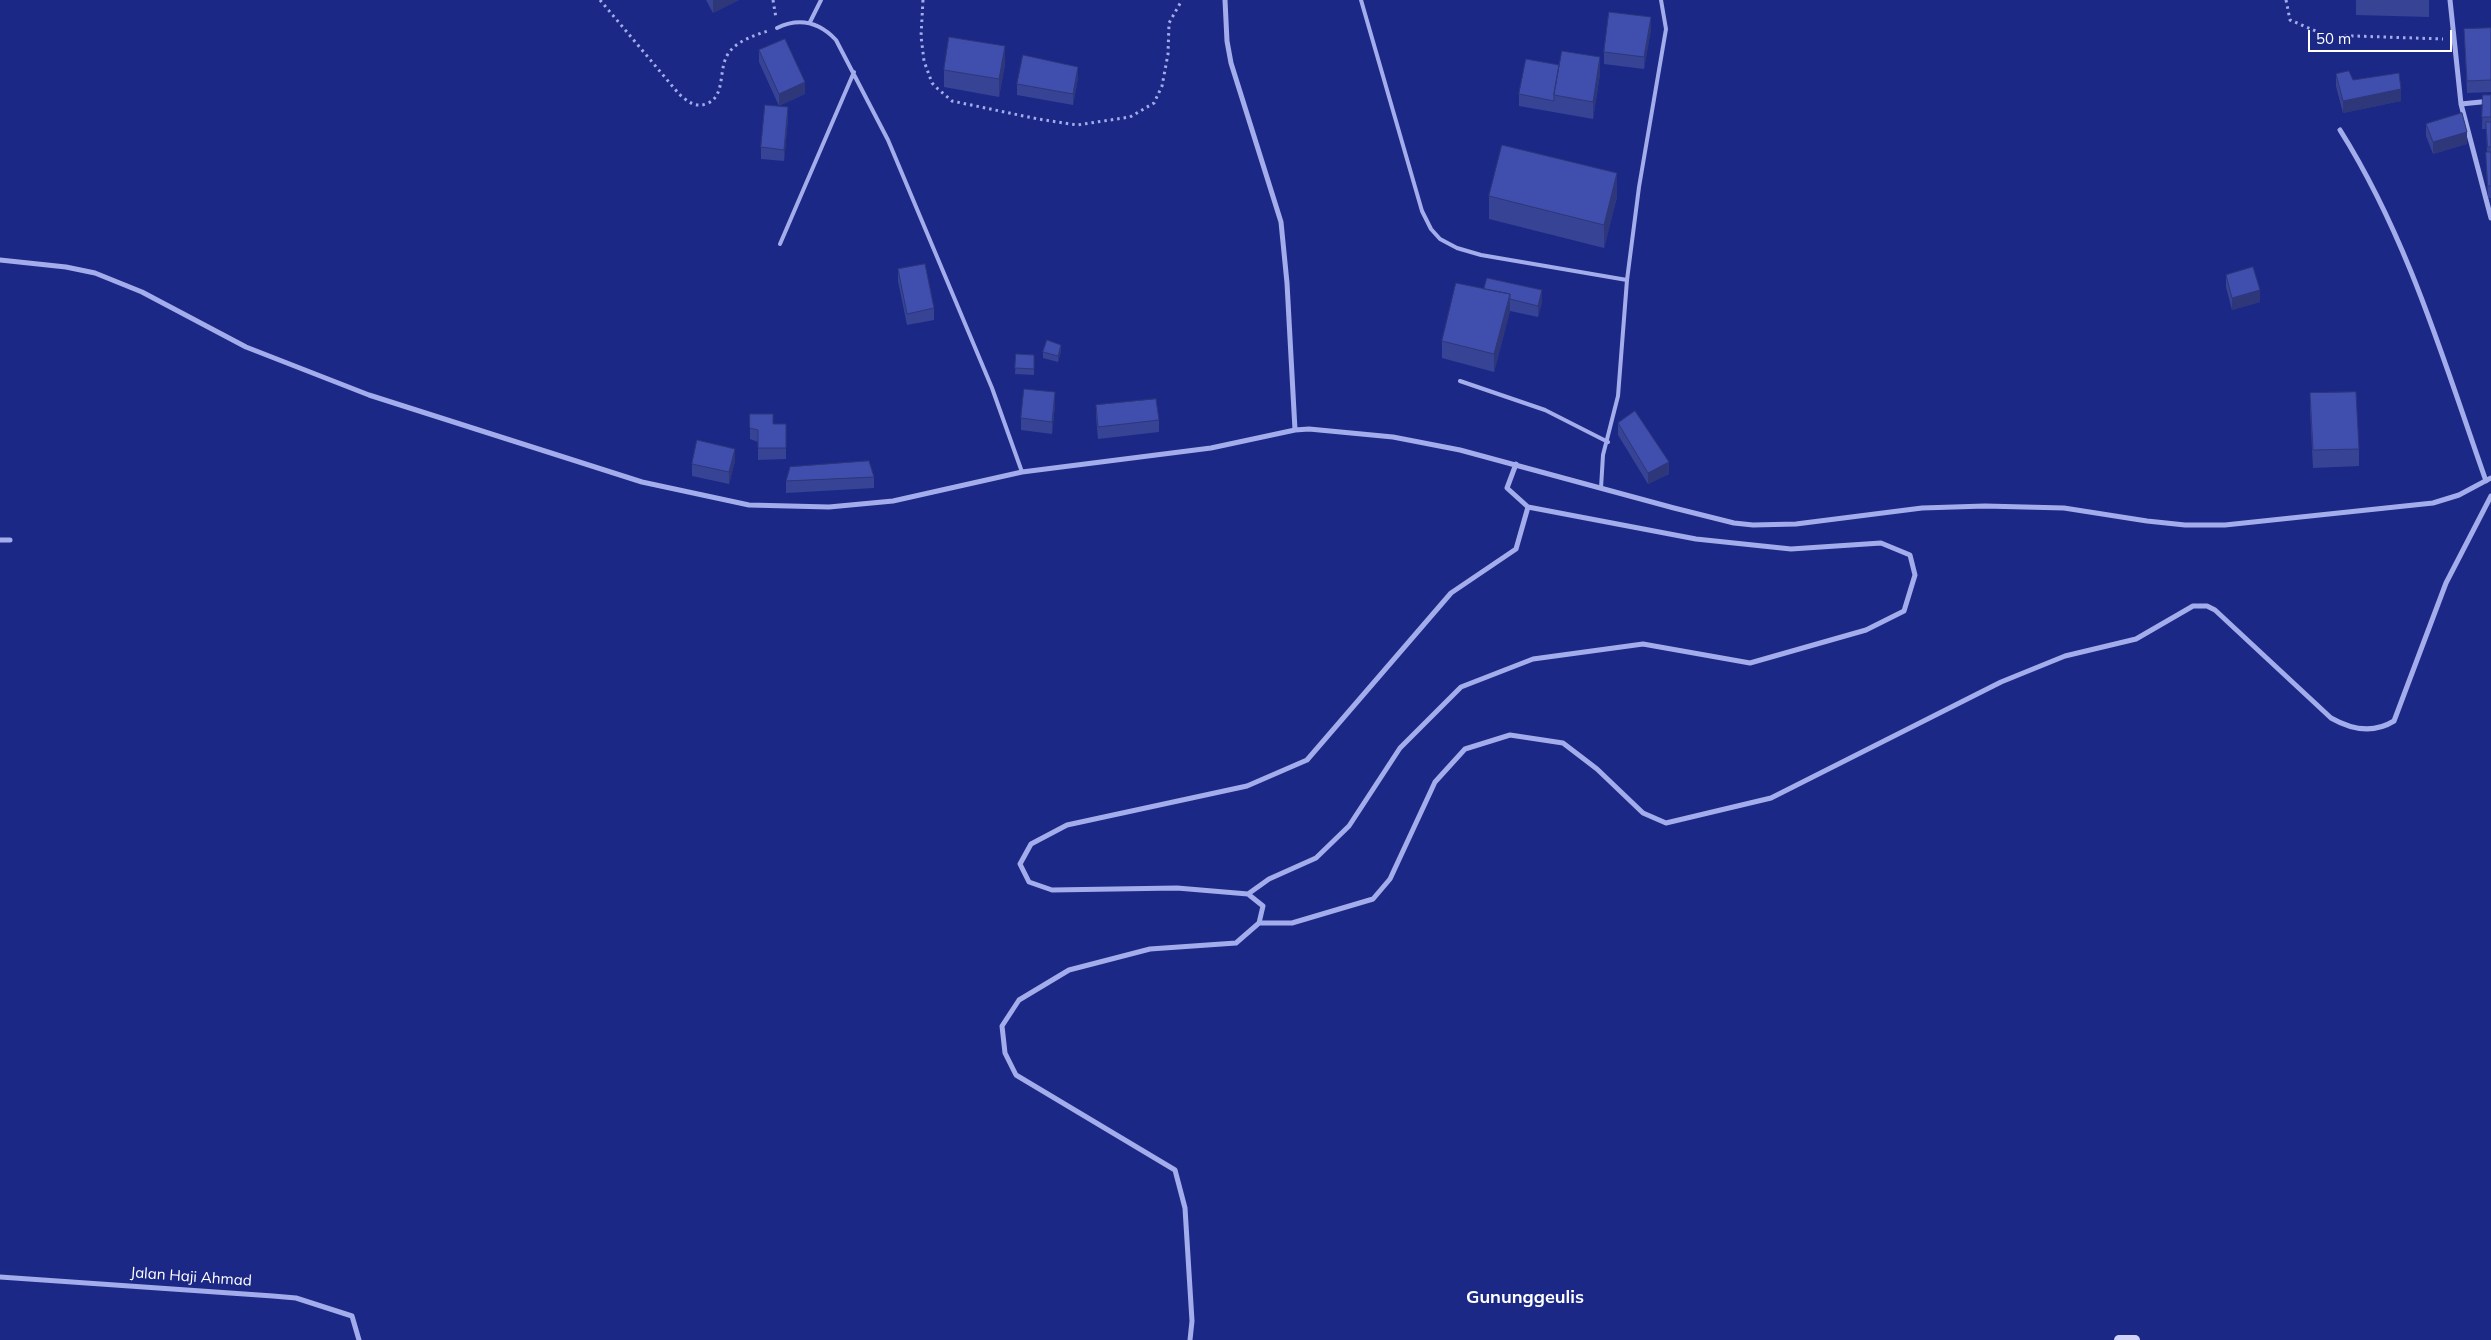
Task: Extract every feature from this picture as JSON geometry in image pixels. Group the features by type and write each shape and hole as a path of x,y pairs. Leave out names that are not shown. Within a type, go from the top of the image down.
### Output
{"main road":[{"path":"2120,1340 2135,1340"}],"street":[{"path":"1225,0 1227,41 1231,63 1281,222 1286,265 1296,430"},
{"path":"2450,0 2456,39 2461,104 2491,218"},
{"path":"2461,104 2491,101"},
{"path":"0,260 66,267 95,273 142,292 254,351 369,395 642,482 749,505 777,507 862,505 893,501 1022,472 1212,448 1296,430 1393,437 1460,450 1726,521 1753,526 1796,524 1922,508 1978,506 2064,508 2147,521 2205,525 2433,503 2458,494 2488,479 2399,243 2377,194 2340,130"},
{"path":"1248,894 1269,879 1316,858 1349,826 1400,748 1460,687 1533,659 1643,644 1750,663 1866,630 1904,611 1915,575 1910,555 1881,543 1791,549 1706,540 1528,507 1507,488 1516,464"},
{"path":"1259,923 1292,923 1373,899 1390,879 1434,782 1465,749 1510,736 1563,743 1597,769 1643,813 1666,823 1771,798 2001,682 2065,656 2136,640 2193,606 2207,606 2215,610 2331,718 2342,725 2358,729 2377,729 2394,721 2446,583 2491,496"},
{"path":"1190,1340 1192,1321 1185,1208 1175,1170 1016,1075 1005,1053 1002,1026 1019,1000 1069,970 1150,949 1236,943 1259,923 1263,906 1248,894 1177,888 1052,890 1029,882 1020,864 1031,844 1067,825 1247,786 1307,760 1451,593 1516,550 1528,507"},
{"path":"0,540 10,540"},
{"name":"Jalan Haji Ahmad","path":"0,1276 296,1298 352,1316 359,1340"}],"lane":[{"path":"810,22 821,0"},
{"path":"1361,0 1422,212 1430,229 1440,239 1457,248 1481,255 1627,280"},
{"path":"1601,488 1603,455 1608,442 1618,396 1627,280 1639,187 1666,29 1661,0"},
{"path":"777,28 786,24 810,22 828,31 836,40 854,72 888,140 992,388 1022,472"},
{"path":"780,244 854,72"},
{"path":"1460,382 1545,410 1586,429 1608,442"}],"path":[{"path":"600,0 679,94 690,104 697,106 711,102 719,94 724,61 730,51 751,37 777,28 773,0"},
{"path":"923,0 921,36 924,61 930,77 938,89 952,100 1038,119 1078,125 1130,117 1154,103 1162,86 1168,54 1168,23 1182,0"},
{"path":"2286,0 2290,20 2325,35 2456,39"}],"building":[{"path":"1609,12 1651,17 1644,57 1604,52"},
{"path":"2491,28 2491,80 2467,81 2464,29"},
{"path":"949,37 1005,46 999,79 944,70"},
{"path":"785,39 805,82 779,94 759,50"},
{"path":"1562,51 1600,57 1593,102 1554,95"},
{"path":"1023,55 1078,67 1073,94 1017,84"},
{"path":"1526,59 1559,65 1554,101 1519,94"},
{"path":"2349,71 2353,80 2399,73 2401,89 2343,101 2336,74"},
{"path":"2483,95 2491,95 2491,117 2482,117"},
{"path":"765,105 788,107 784,150 761,147"},
{"path":"2462,113 2467,132 2433,142 2426,124"},
{"path":"2486,122 2491,122 2491,147 2488,147"},
{"path":"1502,145 1617,173 1604,225 1489,196"},
{"path":"2486,152 2491,152 2491,186 2488,186"},
{"path":"925,264 934,308 907,314 898,269"},
{"path":"2253,267 2260,290 2232,298 2226,275"},
{"path":"1487,278 1542,290 1538,306 1510,299 1510,294 1484,289"},
{"path":"1456,283 1510,294 1494,354 1442,341"},
{"path":"1047,340 1061,345 1058,356 1043,352"},
{"path":"1016,354 1034,355 1034,369 1015,368"},
{"path":"1024,389 1055,392 1052,422 1021,418"},
{"path":"2356,392 2359,449 2313,450 2310,393"},
{"path":"1156,399 1159,420 1098,427 1096,405"},
{"path":"1635,411 1669,462 1648,473 1618,423"},
{"path":"750,414 773,414 773,424 786,424 786,448 758,448 758,430 750,428"},
{"path":"697,440 735,449 729,472 692,464"},
{"path":"869,461 874,477 786,481 790,467"}],"district":[{"name":"Gununggeulis","path":"1525,1298"}]}
